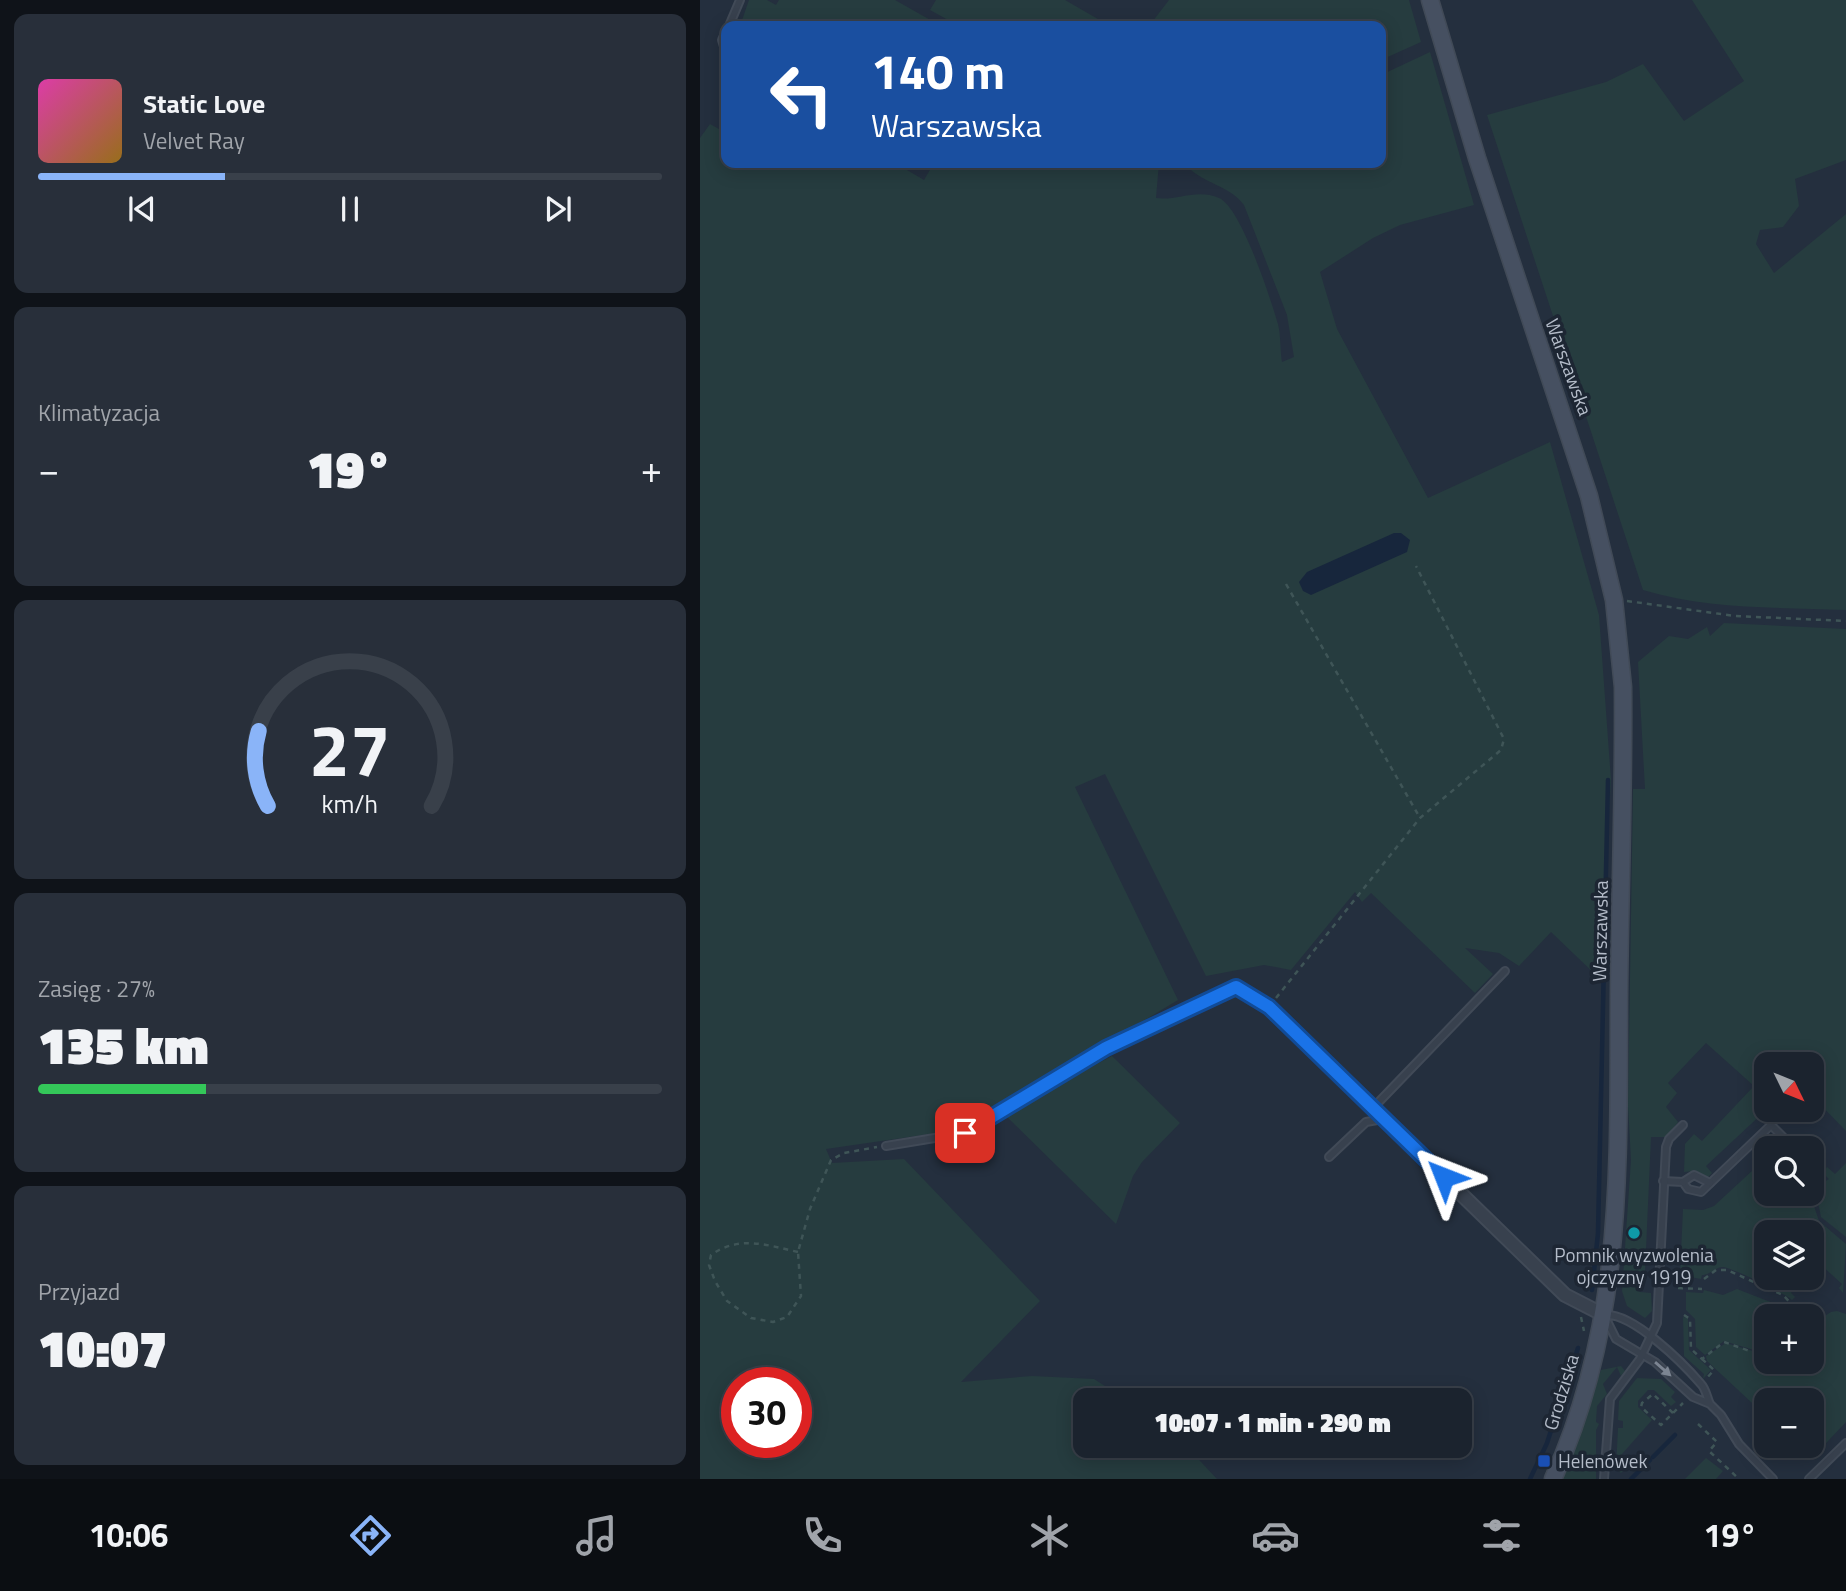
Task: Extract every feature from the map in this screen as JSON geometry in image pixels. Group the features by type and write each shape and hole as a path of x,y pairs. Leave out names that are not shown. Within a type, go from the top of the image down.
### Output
{"main road":[{"name":"Warszawska","path":"1430,0 1485,183 1570,433 1606,560 1614,600 1623,687 1618,1174 1615,1243 1604,1315"},
{"name":"Grodziska","path":"1552,1479 1580,1408 1604,1315"}],"street":[{"path":"1269,1007 1574,1301 1604,1315"}],"lane":[{"path":"731,21 740,0"},
{"path":"1373,1108 1505,971"},
{"path":"886,1146 965,1133 1006,1110 1050,1080 1231,988 1241,988 1269,1007"},
{"path":"1329,1157 1366,1122 1385,1118"},
{"path":"1604,1479 1610,1399 1643,1353 1658,1315 1663,1181 1668,1142 1683,1125"},
{"path":"1759,1136 1771,1125 1782,1136"},
{"path":"1663,1181 1683,1182 1697,1192 1754,1141"},
{"path":"1683,1182 1694,1175 1710,1183"},
{"path":"1604,1315 1622,1317 1701,1384 1710,1404 1726,1421 1742,1447 1772,1479"},
{"path":"1604,1315 1616,1339 1643,1353 1693,1397 1710,1404"},
{"path":"1810,1479 1846,1443"}],"path":[{"path":"1269,1007 1420,818 1501,750 1504,739 1416,566"},
{"path":"1286,584 1420,818"},
{"path":"1614,600 1735,616 1846,621"},
{"path":"798,1252 751,1242 725,1245 712,1255 709,1265 727,1301 751,1318 772,1322 786,1317 800,1296 798,1252 810,1209 831,1160 844,1153 886,1146"},
{"path":"1704,1279 1716,1270 1727,1270 1783,1295 1792,1304"},
{"path":"1678,1288 1686,1291 1702,1289"},
{"path":"1574,1301 1584,1325 1585,1338"},
{"path":"1684,1315 1690,1319 1691,1349 1714,1370 1704,1380"},
{"path":"1702,1359 1724,1342 1754,1352"},
{"path":"1673,1413 1654,1394 1642,1403 1642,1407 1661,1425 1673,1413 1683,1403"},
{"path":"1698,1424 1717,1442 1709,1451 1739,1479"}],"green space":[{"path":"749,0 767,0 776,5 779,0 895,0 932,21 742,21"},
{"path":"936,0 1065,0 1101,21 950,21 930,10"},
{"path":"1169,0 1409,0 1421,42 1386,58 1386,21 1153,21"},
{"path":"1692,0 1846,0 1846,160 1795,179 1799,206 1783,227 1760,230 1756,244 1774,273 1846,214 1846,610 1718,604 1643,590 1487,115 1606,82 1643,64 1684,121 1744,81"},
{"path":"1430,52 1474,205 1400,225 1373,238 1320,272 1337,329 1428,498 1550,442 1599,615 1611,780 1599,978 1551,932 1519,966 1499,953 1465,948 1493,974 1475,993 1371,893 1362,902 1355,892 1291,970 1264,965 1206,976 1105,774 1075,787 1178,1000 964,1129 826,1149 832,1163 904,1159 1040,1301 961,1382 1032,1376 1094,1379 1108,1388 1073,1388 1073,1458 1197,1458 1217,1479 700,1479 700,138 710,124 721,130 721,168 904,168 924,180 931,168 1159,168 1156,198 1203,194 1219,198 1228,205 1237,218 1262,276 1279,329 1282,362 1294,357 1287,315 1244,205 1231,193 1189,168 1386,168 1386,73"},
{"path":"1724,623 1846,629 1846,1131 1824,1108 1824,1052 1754,1052 1754,1086 1706,1043 1668,1083 1677,1093 1666,1107 1678,1122 1667,1137 1651,1137 1645,1272 1631,1271 1630,1282 1640,1292 1651,1293 1652,1311 1645,1318 1627,1306 1622,1291 1631,1160 1628,1105 1633,789 1645,789 1638,662 1669,636 1688,639 1707,627 1710,636"},
{"path":"1112,1056 1180,1123 1142,1162 1133,1176 1116,1224 1007,1117 1042,1093"},
{"path":"1754,1086 1754,1121 1706,1166 1712,1173 1708,1177 1694,1171 1684,1172 1685,1144 1694,1134 1702,1141"},
{"path":"1846,1163 1846,1237 1821,1217 1819,1206 1824,1206 1824,1182 1829,1179 1824,1172 1827,1167 1835,1174"},
{"path":"1754,1169 1754,1206 1814,1206 1819,1220 1754,1220 1754,1280 1722,1267 1702,1275 1701,1279 1680,1275 1683,1209 1703,1210 1714,1206"},
{"path":"1824,1225 1846,1244 1843,1293 1839,1288 1842,1284 1824,1268"},
{"path":"1737,1289 1774,1304 1754,1304 1754,1350 1724,1341 1705,1355 1696,1347 1695,1319 1686,1310 1686,1292 1703,1293 1704,1290 1723,1295"},
{"path":"1775,1290 1793,1290 1791,1293 1795,1297 1792,1300"},
{"path":"1831,1312 1846,1314 1846,1422 1824,1445 1824,1388 1754,1388 1754,1405 1707,1361 1706,1356 1726,1343 1754,1351 1754,1374 1824,1374 1824,1317"},
{"path":"1683,1317 1688,1318 1689,1350 1711,1370 1703,1379 1704,1374 1684,1356"},
{"path":"1621,1366 1625,1371 1621,1376 1617,1367 1603,1384 1607,1394 1597,1406 1596,1422 1599,1424 1596,1430 1596,1479 1563,1479 1601,1370"},
{"path":"1637,1378 1661,1379 1675,1392 1671,1397 1676,1402 1671,1406 1654,1390 1648,1390 1638,1401 1638,1407 1652,1420 1622,1454 1630,1463 1621,1473 1616,1468 1618,1428 1623,1428 1623,1421 1618,1420 1619,1401"},
{"path":"1706,1458 1723,1471 1716,1479 1685,1479"}],"water":[{"path":"1394,533 1401,533 1410,540 1407,552 1311,595 1303,591 1299,582 1307,572"}],"waterway":[{"path":"1592,1290 1598,1233 1608,780"},
{"path":"1530,1479 1547,1443 1578,1348"},
{"path":"1653,1457 1675,1435"},
{"path":"1631,1479 1650,1460"}],"place":[{"name":"Pomnik wyzwolenia ojczyzny 1919","path":"1634,1233"},
{"name":"Helenówek","path":"1544,1461"}],"route":[{"path":"965,1133 1106,1048 1236,987 1269,1007 1444,1177"}]}
